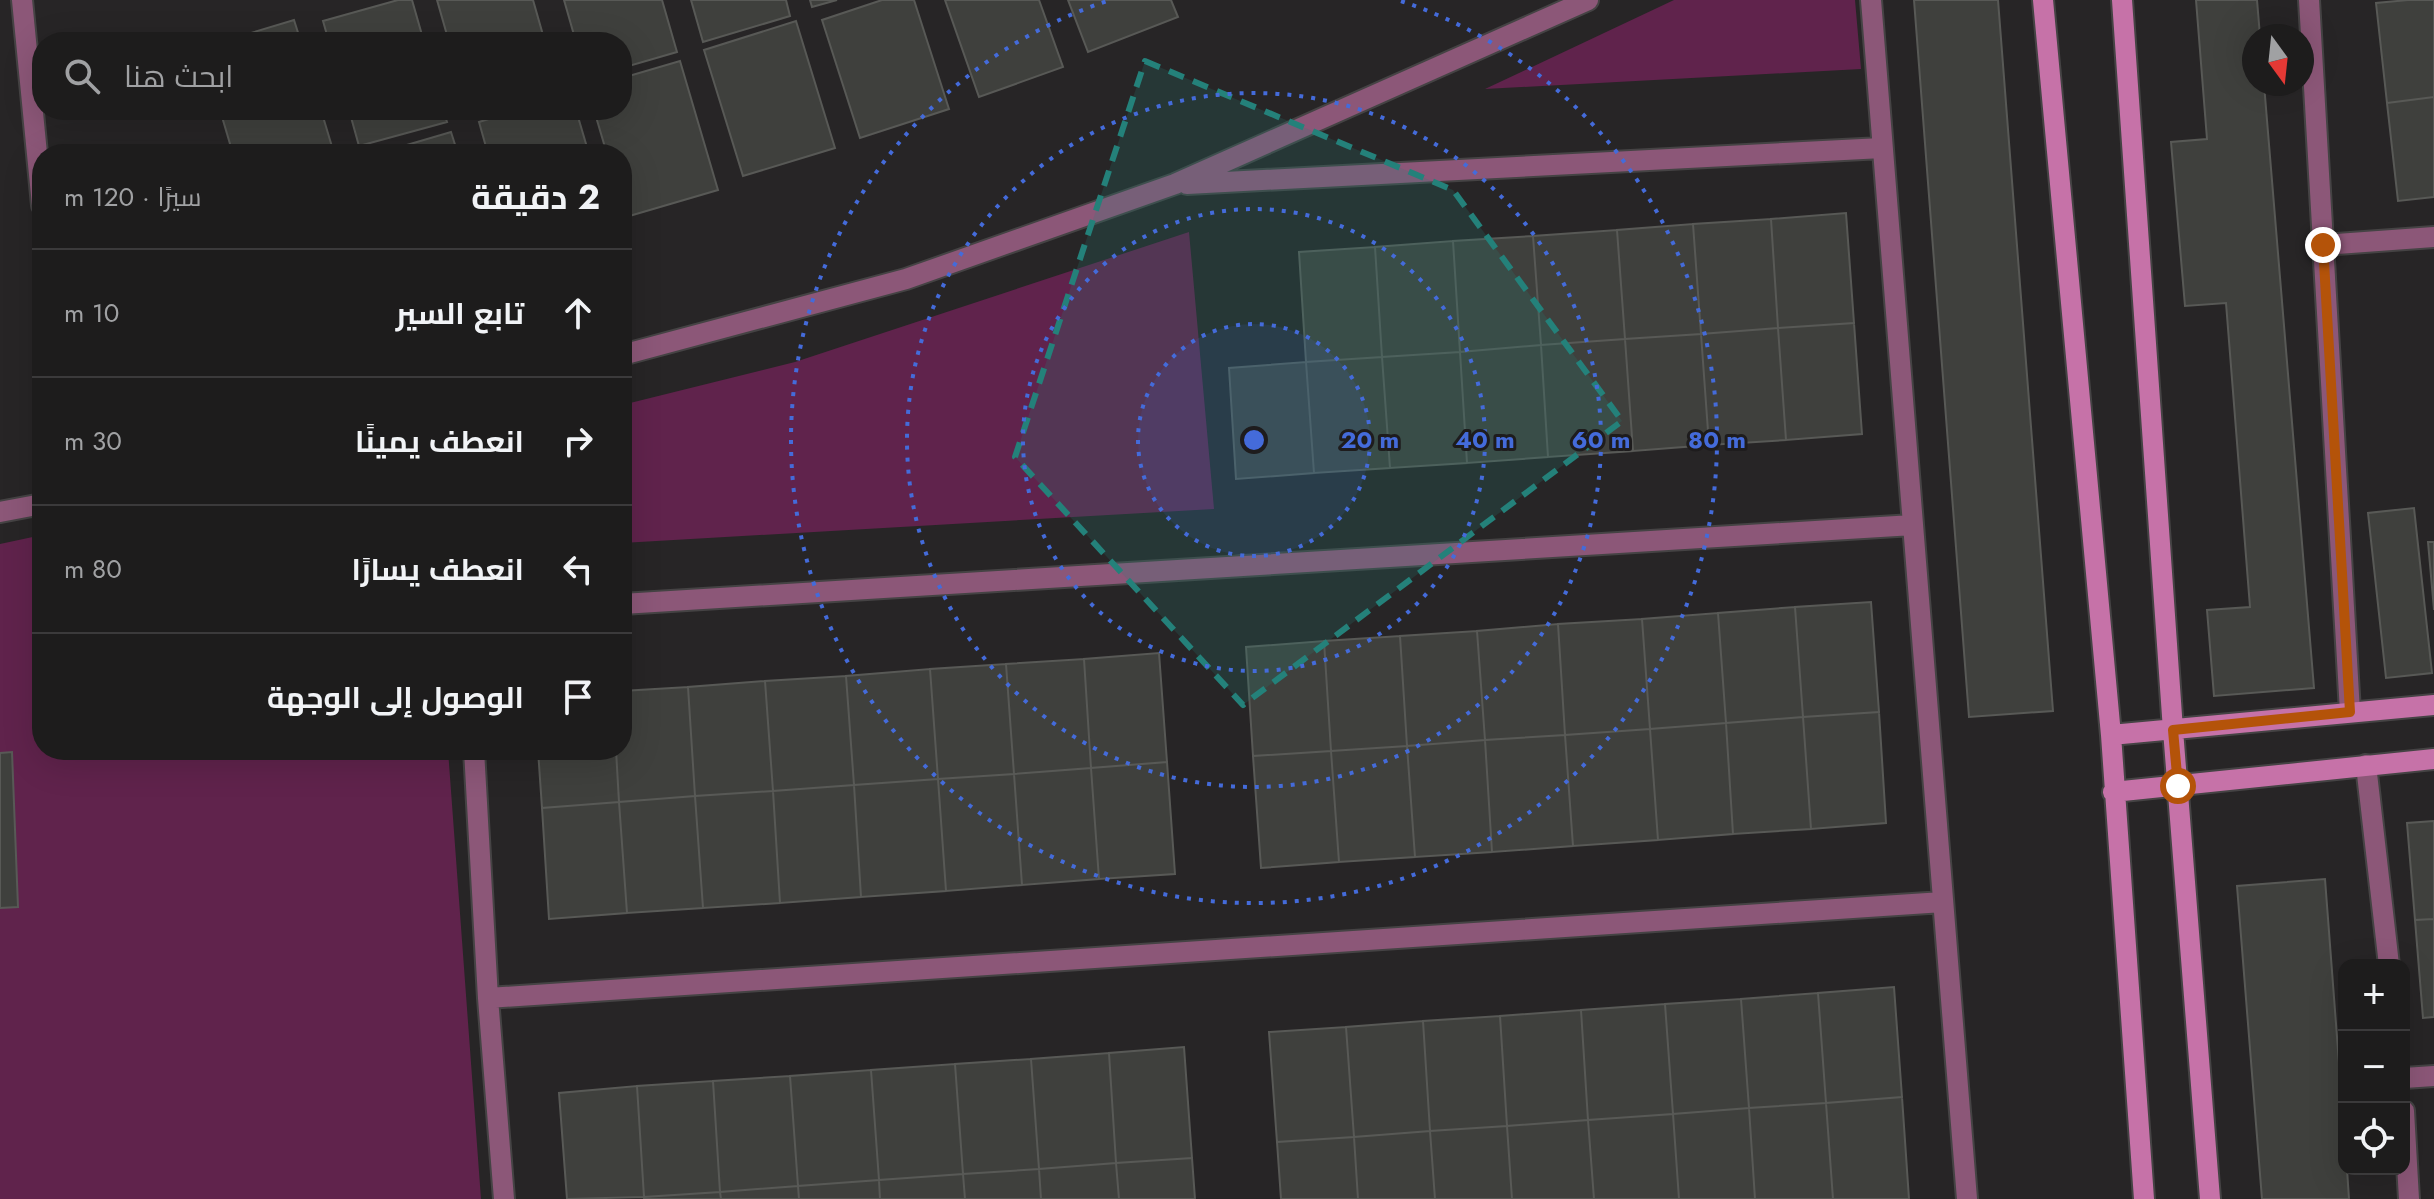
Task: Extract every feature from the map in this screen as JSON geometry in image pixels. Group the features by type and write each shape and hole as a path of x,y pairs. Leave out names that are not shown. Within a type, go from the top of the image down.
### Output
{"street":[{"path":"22,0 32,102"},
{"path":"632,352 906,279 1175,184 1588,0"},
{"path":"1871,0 1967,1199"},
{"path":"2043,0 2111,735 2144,1199"},
{"path":"2122,0 2173,730 2210,1199"},
{"path":"2309,0 2350,712"},
{"path":"34,120 36,144"},
{"path":"1175,184 1882,148"},
{"path":"2323,245 2434,237"},
{"path":"0,512 32,506"},
{"path":"632,603 1913,525"},
{"path":"2111,735 2434,705"},
{"path":"2113,792 2434,759"},
{"path":"475,760 488,998 504,1199"},
{"path":"2366,765 2388,959"},
{"path":"488,998 1943,902"},
{"path":"2410,1078 2434,1076"},
{"path":"2408,1175 2409,1199"}],"highlighted area":[{"path":"1145,61 1453,190 1622,421 1243,705 1015,457"}],"shaded area":[{"path":"1674,0 1855,0 1861,69 1485,89"},
{"path":"1189,232 1214,509 632,542 632,403 795,362"},
{"path":"32,537 32,760 449,760 481,1199 0,1199 0,544"}],"building":[{"path":"398,0 412,0 421,32 326,32 323,21"},
{"path":"437,0 533,0 542,32 446,32"},
{"path":"564,0 662,0 677,52 632,65 632,32 573,32"},
{"path":"691,0 786,0 790,16 703,42"},
{"path":"810,0 837,0 812,7"},
{"path":"882,0 914,0 949,109 860,138 822,20"},
{"path":"945,0 1039,0 1063,67 979,97"},
{"path":"1068,0 1171,0 1178,17 1088,52"},
{"path":"1914,0 1998,0 2053,711 1969,717"},
{"path":"2196,0 2257,0 2259,24 2242,24 2242,96 2265,96 2314,688 2214,696 2207,610 2250,607 2226,303 2185,306 2171,142 2207,139"},
{"path":"2434,0 2434,97 2387,103 2376,3"},
{"path":"294,20 298,32 254,32"},
{"path":"796,21 835,148 743,176 704,50"},
{"path":"680,61 718,190 632,215 632,144 604,144 597,120 632,120 632,75"},
{"path":"2434,97 2434,197 2398,201 2387,103"},
{"path":"223,120 324,120 331,144 230,144"},
{"path":"352,120 447,122 366,144 358,144"},
{"path":"579,120 586,144 485,144 479,122"},
{"path":"451,132 455,144 410,144"},
{"path":"1846,213 1854,323 1778,328 1771,219"},
{"path":"1771,219 1778,328 1701,334 1693,224"},
{"path":"1693,224 1701,334 1625,339 1617,230"},
{"path":"1617,230 1625,339 1541,345 1533,236"},
{"path":"1533,236 1541,345 1460,352 1453,241"},
{"path":"1453,241 1460,352 1382,357 1375,247"},
{"path":"1375,247 1382,357 1306,362 1299,252"},
{"path":"1854,323 1862,434 1786,440 1778,328"},
{"path":"1778,328 1786,440 1709,445 1701,334"},
{"path":"1701,334 1709,445 1633,451 1625,339"},
{"path":"1625,339 1633,451 1548,457 1541,345"},
{"path":"1541,345 1548,457 1467,463 1460,352"},
{"path":"1460,352 1467,463 1390,468 1382,357"},
{"path":"1382,357 1390,468 1314,473 1306,362"},
{"path":"1306,362 1314,473 1236,479 1229,368"},
{"path":"2414,508 2432,673 2386,678 2368,513"},
{"path":"2428,542 2434,542 2434,610"},
{"path":"1871,602 1879,712 1803,717 1795,607"},
{"path":"1795,607 1803,717 1726,723 1718,613"},
{"path":"1718,613 1726,723 1650,729 1642,619"},
{"path":"1642,619 1650,729 1565,735 1558,624"},
{"path":"1558,624 1565,735 1485,740 1477,631"},
{"path":"1477,631 1485,740 1407,746 1400,636"},
{"path":"1400,636 1407,746 1331,751 1324,641"},
{"path":"1324,641 1331,751 1253,756 1246,647"},
{"path":"1159,653 1167,762 1091,768 1084,659"},
{"path":"1084,659 1091,768 1014,774 1006,664"},
{"path":"1006,664 1014,774 938,779 930,669"},
{"path":"930,669 938,779 854,785 846,676"},
{"path":"846,676 854,785 773,791 765,681"},
{"path":"765,681 773,791 695,796 688,687"},
{"path":"688,687 695,796 619,802 617,760 632,760 632,690"},
{"path":"1879,712 1886,823 1811,829 1803,717"},
{"path":"1803,717 1811,829 1733,834 1726,723"},
{"path":"1726,723 1733,834 1658,840 1650,729"},
{"path":"1650,729 1658,840 1573,846 1565,735"},
{"path":"1565,735 1573,846 1492,852 1485,740"},
{"path":"1485,740 1492,852 1415,857 1407,746"},
{"path":"1407,746 1415,857 1339,862 1331,751"},
{"path":"1331,751 1339,862 1261,868 1253,756"},
{"path":"12,752 18,907 0,908 0,753"},
{"path":"539,760 617,760 619,802 542,808"},
{"path":"1167,762 1175,874 1099,879 1091,768"},
{"path":"1091,768 1099,879 1022,885 1014,774"},
{"path":"1014,774 1022,885 946,891 938,779"},
{"path":"938,779 946,891 861,897 854,785"},
{"path":"854,785 861,897 780,903 773,791"},
{"path":"773,791 780,903 703,908 695,796"},
{"path":"695,796 703,908 627,913 619,802"},
{"path":"619,802 627,913 549,919 542,808"},
{"path":"2434,821 2434,919 2415,920 2407,823"},
{"path":"2325,879 2338,1050 2338,1175 2347,1175 2349,1199 2262,1199 2237,886"},
{"path":"2434,919 2434,1017 2423,1018 2415,920"},
{"path":"1894,987 1902,1097 1826,1103 1818,993"},
{"path":"1818,993 1826,1103 1749,1108 1741,999"},
{"path":"1741,999 1749,1108 1673,1114 1665,1004"},
{"path":"1665,1004 1673,1114 1588,1120 1581,1010"},
{"path":"1581,1010 1588,1120 1507,1126 1500,1016"},
{"path":"1500,1016 1507,1126 1430,1131 1423,1021"},
{"path":"1423,1021 1430,1131 1354,1137 1346,1027"},
{"path":"1346,1027 1354,1137 1277,1142 1269,1032"},
{"path":"1184,1047 1192,1158 1116,1163 1109,1053"},
{"path":"1109,1053 1116,1163 1039,1169 1031,1059"},
{"path":"1031,1059 1039,1169 963,1174 955,1064"},
{"path":"955,1064 963,1174 879,1180 871,1070"},
{"path":"871,1070 879,1180 798,1186 790,1076"},
{"path":"790,1076 798,1186 720,1192 713,1081"},
{"path":"713,1081 720,1192 644,1197 637,1086"},
{"path":"637,1086 644,1197 567,1199 559,1093"},
{"path":"1902,1097 1909,1199 1833,1199 1826,1103"},
{"path":"1826,1103 1833,1199 1755,1199 1749,1108"},
{"path":"1749,1108 1755,1199 1679,1199 1673,1114"},
{"path":"1673,1114 1679,1199 1594,1199 1588,1120"},
{"path":"1588,1120 1594,1199 1512,1199 1507,1126"},
{"path":"1507,1126 1512,1199 1435,1199 1430,1131"},
{"path":"1430,1131 1435,1199 1358,1199 1354,1137"},
{"path":"1354,1137 1358,1199 1281,1199 1277,1142"},
{"path":"1192,1158 1195,1199 1119,1199 1116,1163"},
{"path":"1116,1163 1119,1199 1041,1199 1039,1169"},
{"path":"1039,1169 1041,1199 965,1199 963,1174"},
{"path":"963,1174 965,1199 880,1199 879,1180"},
{"path":"879,1180 880,1199 799,1199 798,1186"},
{"path":"798,1186 799,1199 721,1199 720,1192"},
{"path":"720,1192 721,1199 644,1199 644,1197"}],"route":[{"path":"2178,786 2173,730 2350,712 2323,245"}]}
